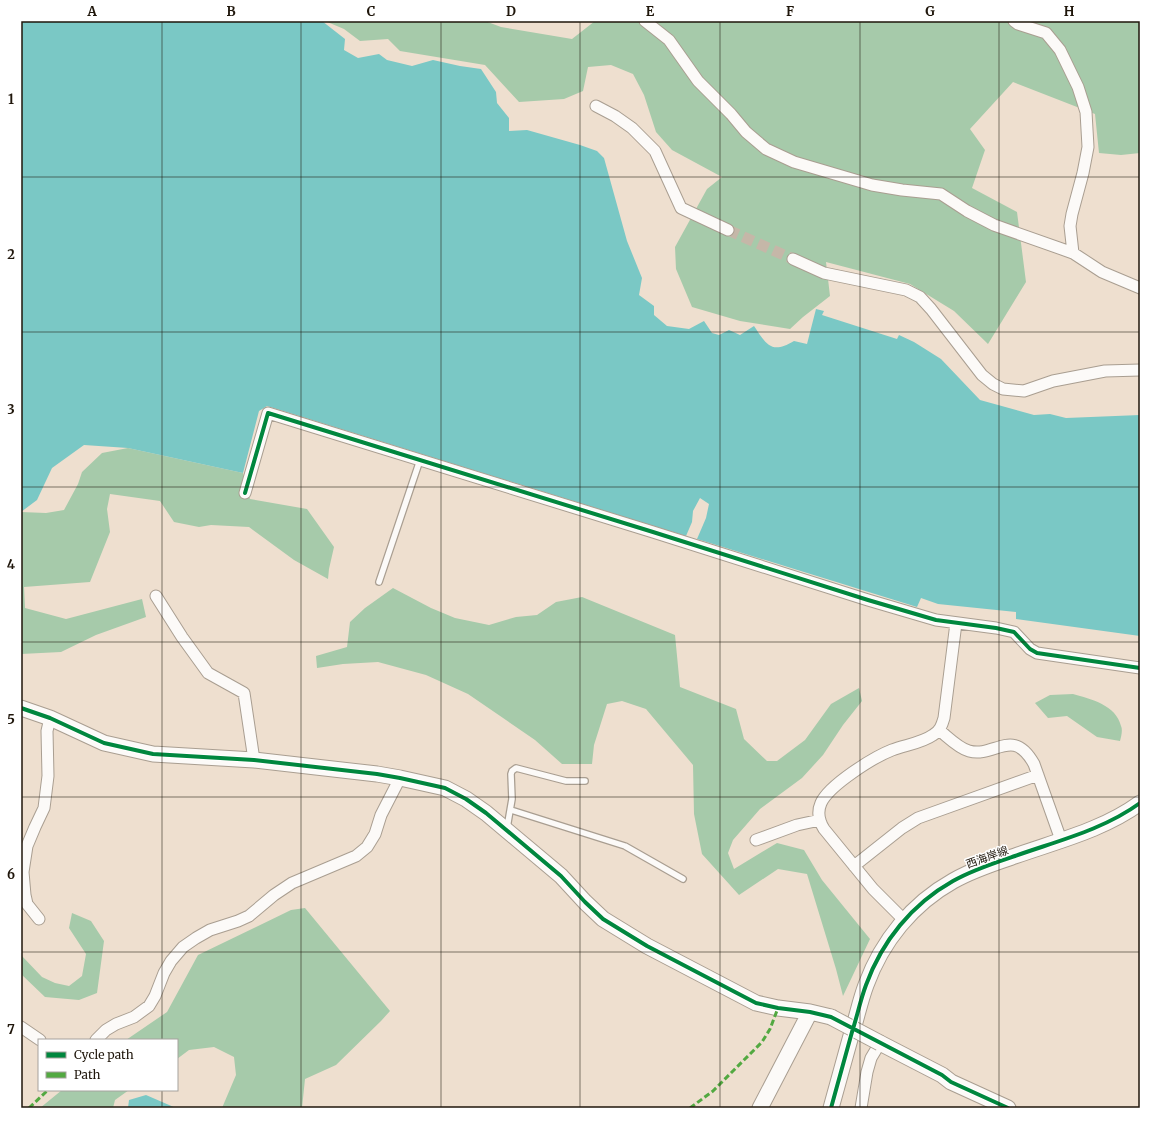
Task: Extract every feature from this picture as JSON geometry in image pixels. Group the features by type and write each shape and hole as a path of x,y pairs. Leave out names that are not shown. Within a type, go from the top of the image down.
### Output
{"street":[{"path":"645,21 669,40 698,81 731,114 746,132 766,149 794,162 872,186 941,194 967,211 994,225 1073,253 1102,272 1140,288"},
{"path":"1014,21 1018,24 1046,33 1060,50 1078,87 1086,112 1088,147 1070,226 1073,253"},
{"path":"596,106 615,116 632,128 655,151 681,208 728,230"},
{"path":"793,259 824,273 906,290 920,297 982,375 992,384 1003,389 1024,391 1053,381 1105,371 1140,370"},
{"path":"245,493 268,413 936,620 996,628 1014,632 1030,649 1037,653 1140,668"},
{"path":"156,596 182,637 208,673 244,693 254,760"},
{"path":"904,920 882,899 824,829 820,820 820,806 825,797 853,773 874,758 930,737 939,730 944,718 956,623"},
{"path":"21,708 50,718 104,743 139,752 254,760 376,774 432,785 457,794 474,804 507,830 561,876 603,919 634,938 756,1003 778,1008 810,1012 832,1018 942,1075 951,1082 1008,1108"},
{"path":"39,919 27,904 23,872 27,846 34,827 44,808 48,776 47,731 50,718"},
{"path":"939,730 962,748 970,751 983,751 1004,745 1018,747 1029,754 1061,840"},
{"path":"854,866 902,828 918,818 1038,775"},
{"path":"97,1039 106,1030 116,1024 134,1018 149,1006 171,961 184,947 196,938 210,930 249,916 292,883 356,856 367,847 375,834 381,815 400,778"},
{"name":"西海岸線","path":"831,1108 867,981 885,945 904,920 919,905 934,892 979,868 1106,824 1128,812 1140,803"},
{"path":"756,840 797,825 820,820"},
{"path":"760,1108 810,1012"},
{"path":"21,1027 39,1039"},
{"path":"861,1108 871,1058 880,1042"}],"lane":[{"path":"380,582 420,460"},
{"path":"507,830 512,799 511,774 516,768 566,781 585,781"},
{"path":"511,810 625,846 683,879"}],"green space":[{"path":"325,21 485,21 501,27 572,39 595,21 1140,21 1140,153 1121,155 1099,153 1095,114 1013,82 970,129 985,150 972,188 1017,212 1026,282 988,344 954,311 910,284 826,262 830,296 790,329 740,321 692,307 676,269 675,247 707,189 722,177 672,150 656,132 644,95 633,74 611,65 588,67 583,91 564,99 519,102 485,65 400,51 388,39 360,41 344,29"},
{"path":"128,448 243,473 250,499 307,509 334,547 328,579 294,560 249,527 211,525 199,527 174,522 160,501 110,494 107,509 110,532 90,582 24,587 25,608 66,619 142,599 146,617 96,635 61,652 21,654 21,512 46,513 64,510 78,484 82,472 102,453"},
{"path":"393,588 431,608 455,618 489,625 516,617 537,615 556,602 582,597 675,635 680,687 736,709 744,739 767,761 777,761 805,740 831,704 859,688 862,701 843,725 823,755 802,778 760,809 733,840 728,853 734,869 777,843 804,850 822,880 870,939 843,996 807,874 778,869 739,895 702,854 694,814 693,765 646,709 622,701 607,704 594,745 592,764 562,764 535,740 468,694 426,675 378,662 343,664 317,668 316,656 347,647 350,622 365,608"},
{"path":"1073,694 1102,704 1114,713 1122,728 1120,741 1097,737 1067,716 1048,718 1035,703 1050,695"},
{"path":"305,908 390,1011 336,1065 305,1079 302,1108 222,1108 236,1075 234,1057 214,1047 189,1050 178,1058 178,1039 127,1039 167,1012 198,955 291,910"},
{"path":"72,913 91,921 104,941 97,993 79,1000 45,997 21,974 21,955 42,977 55,983 69,986 82,976 86,954 69,928"},
{"path":"61,1091 128,1091 115,1100 113,1108 40,1108"}],"water":[{"path":"21,21 322,21 345,39 344,50 358,58 379,54 387,60 412,66 433,60 481,69 496,92 497,103 509,118 509,131 527,130 580,145 597,151 604,158 627,241 642,278 639,295 654,306 654,315 667,326 689,329 704,321 712,333 719,335 729,330 740,335 754,326 762,338 770,346 780,347 794,341 807,344 816,309 824,311 822,315 897,339 899,335 914,342 941,359 980,400 1034,415 1050,414 1066,418 1140,415 1140,636 1016,619 1016,612 938,604 921,598 917,607 697,539 706,518 709,504 700,498 693,511 692,522 686,536 267,406 259,411 243,473 128,448 84,445 52,468 37,500 21,512"},
{"path":"146,1095 176,1108 128,1108 129,1100"}],"tunnel":[{"path":"728,230 793,259"}],"marked path":[{"path":"690,1108 713,1091 762,1042 770,1029 778,1008"},
{"path":"29,1108 47,1091"}],"cycle path":[{"path":"245,493 268,413 936,620 996,628 1014,632 1030,649 1037,653 1140,668"},
{"path":"21,708 50,718 104,743 153,754 254,760 377,774 445,788 466,799 486,813 561,876 603,919 647,946 756,1003 831,1017 942,1075 951,1082 1008,1108"},
{"path":"831,1108 866,985 881,953 900,925 912,912 938,890 968,873 1095,828 1111,821 1140,803"}]}
